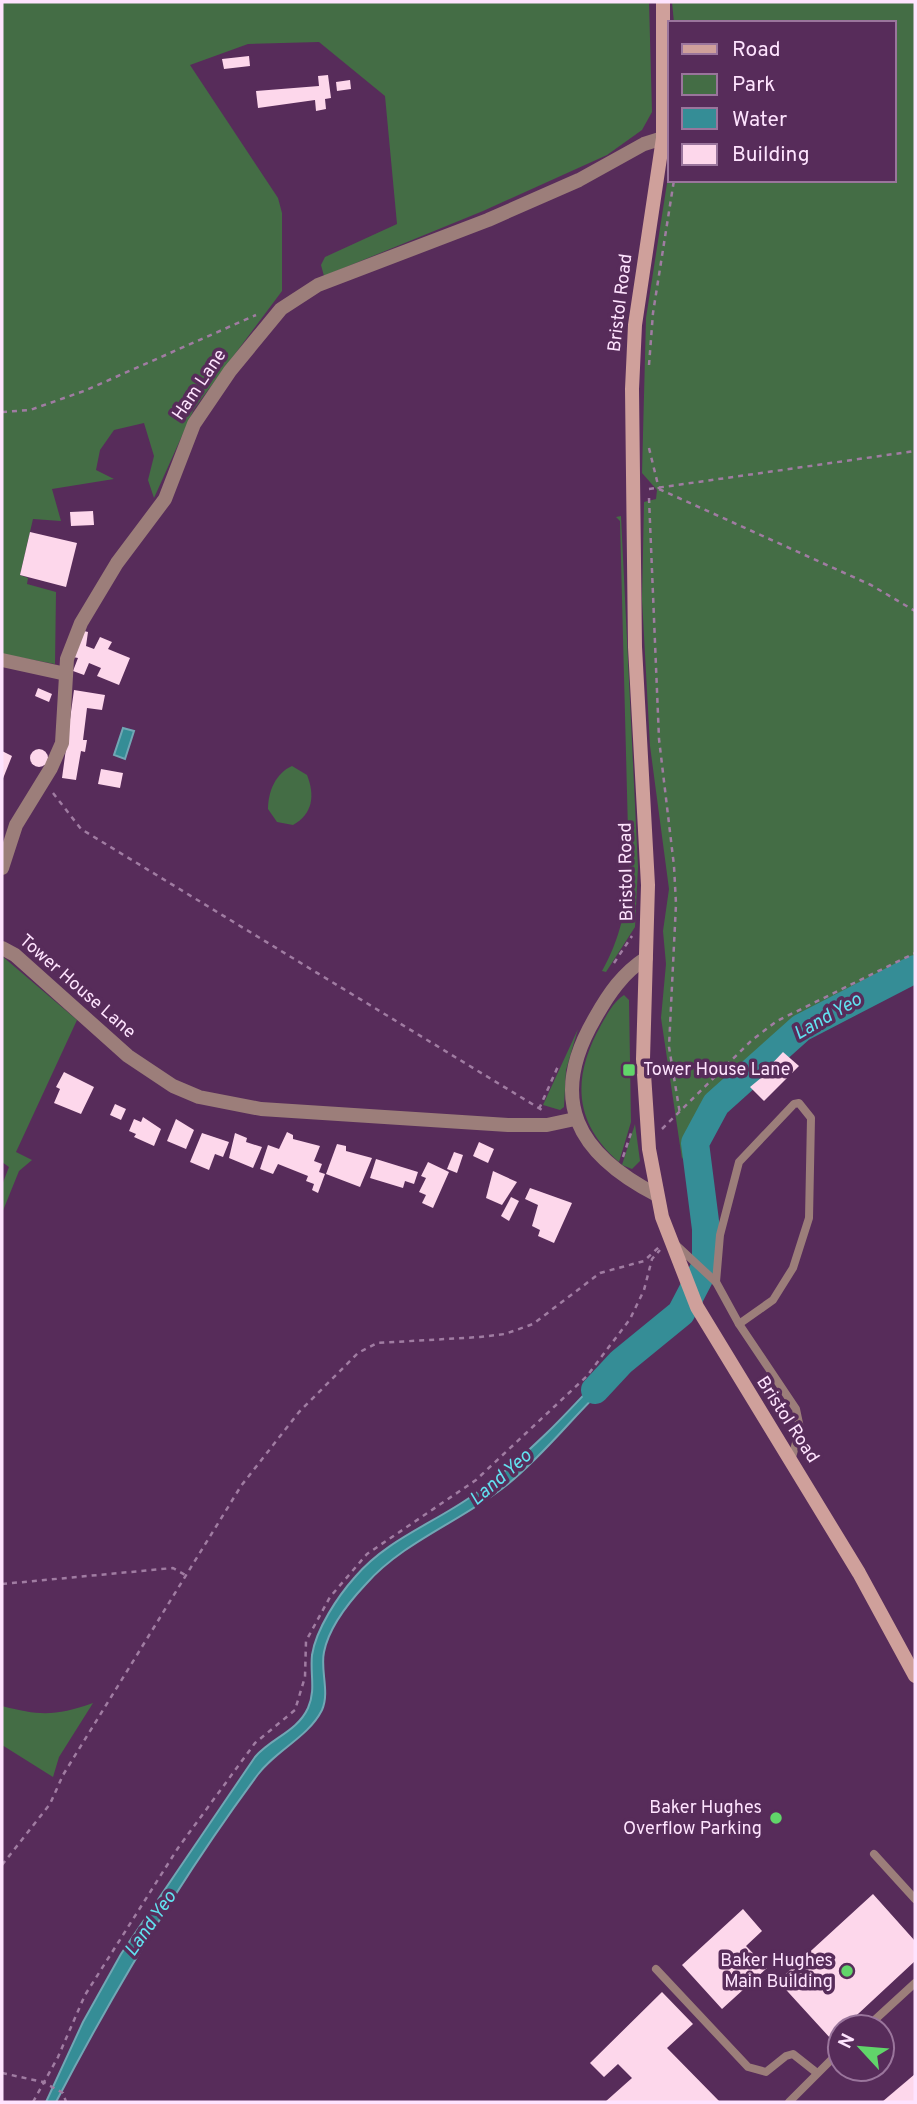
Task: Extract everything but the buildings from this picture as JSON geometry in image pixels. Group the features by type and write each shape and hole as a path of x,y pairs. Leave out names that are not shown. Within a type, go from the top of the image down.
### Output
{"main road":[{"name":"Bristol Road","path":"663,2 663,138 635,325 632,389 635,647 648,886 644,1106 657,1195 671,1245 697,1307 859,1573 915,1676"}],"street":[{"name":"Ham Lane","path":"2,868 16,825 51,768 62,743 66,674 71,648 87,611 123,554 165,499 194,424 230,371 275,316 293,299 318,285 488,220 579,180 644,144 663,138"},
{"path":"2,660 66,674"},
{"name":"Tower House Lane","path":"2,948 15,955 128,1056 173,1086 199,1097 261,1109 508,1125 547,1125 575,1119"},
{"path":"646,957 619,980 581,1044 571,1083 575,1119 592,1147 617,1172 657,1195"}],"lane":[{"path":"716,1282 720,1236 739,1162 778,1120 799,1103 811,1118 809,1218 793,1268 773,1300 739,1324"},
{"path":"671,1245 716,1282 739,1324 796,1409 800,1428 791,1461"},
{"path":"874,1854 915,1899"},
{"path":"656,1969 748,2067 766,2072 786,2056 793,2054 817,2073"},
{"path":"882,2013 915,1983"},
{"path":"789,2102 826,2064"}],"path":[{"path":"649,366 653,313 674,182"},
{"path":"2,412 30,410 84,391 264,312 275,316"},
{"path":"648,444 659,489"},
{"path":"680,1114 669,1047 668,1017 676,904 659,739 650,500 654,491 659,489 915,451"},
{"path":"659,489 871,585 915,611"},
{"path":"51,768 57,778 53,793 81,828 429,1039 532,1106"},
{"path":"675,1119 752,1040 777,1021 915,953"},
{"path":"2,1865 50,1804 63,1775 254,1469 299,1412 358,1353 377,1343 505,1334 533,1324 600,1273 643,1261 671,1245"},
{"path":"33,2102 58,2057 85,1995 178,1848 255,1742 295,1710 305,1677 306,1641 330,1597 367,1554 476,1480 587,1376 630,1319 644,1290 652,1259 671,1245"},
{"path":"2,1584 173,1568 187,1576"},
{"path":"2,2073 43,2082 63,2093 66,2102"}],"green space":[{"path":"2,2 649,2 652,112 642,130 607,155 483,211 324,276 321,265 325,257 397,224 385,96 319,42 248,44 190,65 278,198 282,213 282,291 194,409 154,498 148,480 154,456 144,423 114,430 100,450 96,470 114,479 52,489 61,521 33,519 20,575 28,578 27,584 56,592 55,664 2,654"},
{"path":"672,2 915,2 915,973 817,1017 780,1043 724,1100 682,1159 661,1018 666,964 663,931 669,889 650,746 642,599 644,502 656,499 657,490 642,473 646,318 668,177 668,182 896,182 896,21 674,21"},
{"path":"621,516 638,867 635,927 606,972 602,971 622,922 629,870 620,521 616,517"},
{"path":"292,766 307,775 311,790 308,810 300,821 293,825 277,822 268,809 274,783"},
{"path":"2,956 77,1020 16,1152 32,1160 19,1171 2,1213 2,1185 9,1167 2,1162"},
{"path":"624,995 629,1000 631,1122 619,1162 604,1147 585,1115 582,1081 585,1063 601,1025 613,1005"},
{"path":"578,1029 566,1070 564,1107 560,1110 543,1105"},
{"path":"635,1124 640,1161 632,1169 622,1165"},
{"path":"93,1703 59,1757 53,1777 2,1745 2,1706 27,1712 48,1713"}],"water":[{"path":"123,728 134,731 125,759 114,755"},
{"path":"618,1358 625,1368 524,1470 491,1497 398,1555 366,1584 347,1607 330,1633 324,1652 325,1696 322,1710 316,1720 263,1768 228,1816 150,1936 101,2018 56,2102 46,2102 83,2022 121,1954 255,1757 291,1729 308,1708 312,1695 314,1645 329,1613 348,1585 381,1553 472,1496 512,1465 549,1431"}],"waterway":[{"name":"Land Yeo","path":"595,1390 621,1362 681,1313 706,1265 706,1229 695,1143 716,1104 801,1028 915,969"}],"place":[{"name":"Tower House Lane","path":"629,1070"},
{"name":"Baker Hughes Overflow Parking","path":"776,1818"},
{"name":"Baker Hughes Main Building","path":"847,1971"}]}
